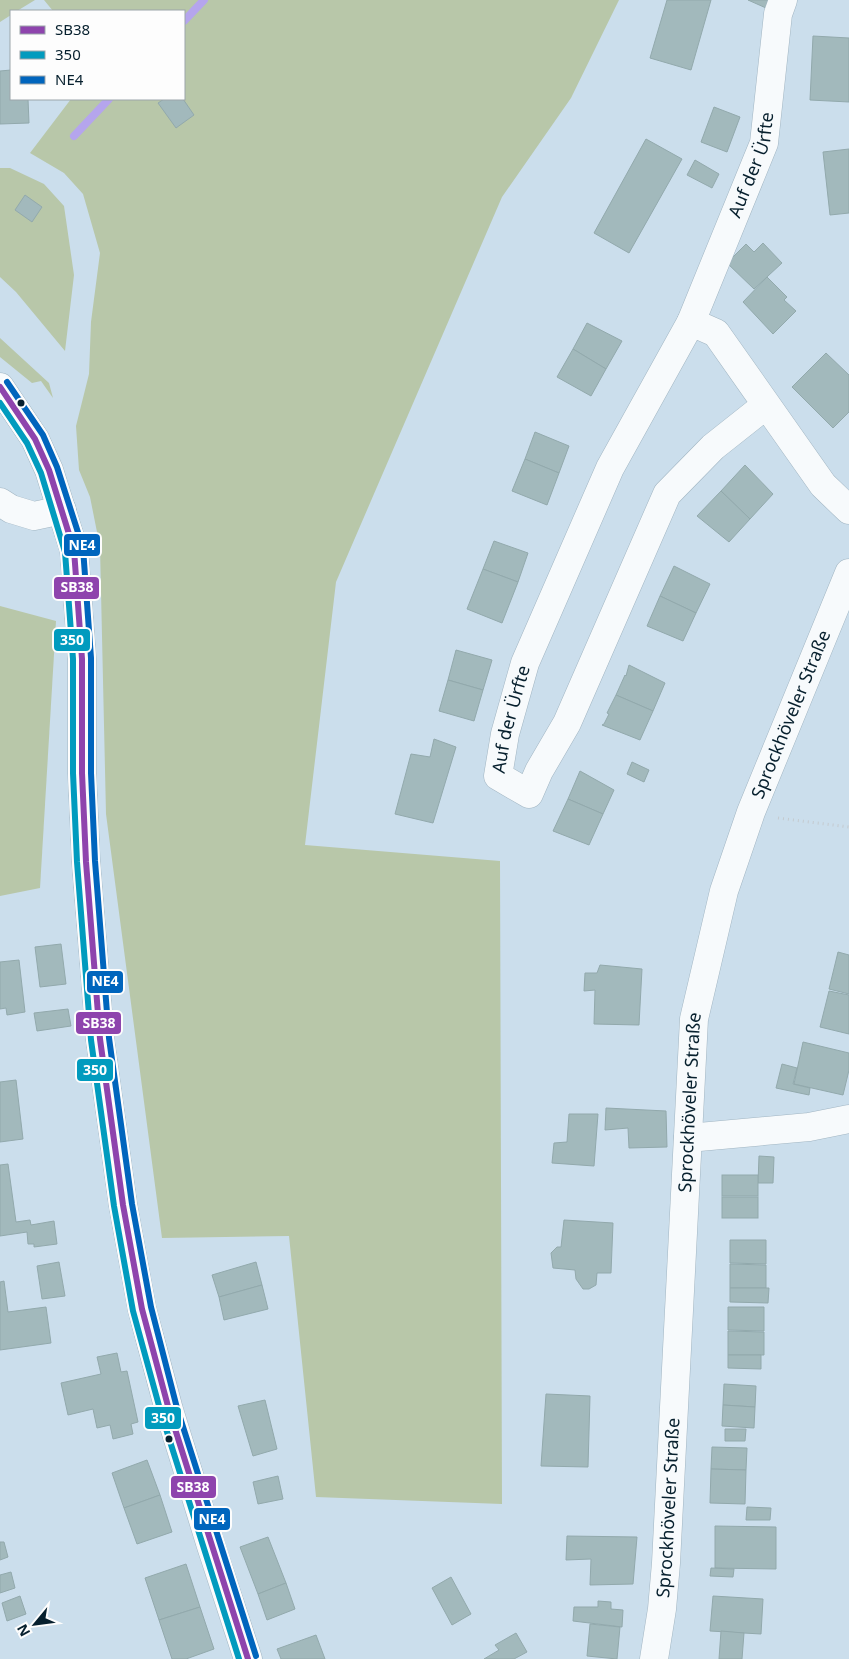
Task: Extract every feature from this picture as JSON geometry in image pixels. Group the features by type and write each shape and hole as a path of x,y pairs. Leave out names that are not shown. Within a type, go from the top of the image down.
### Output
{"street":[{"name":"Auf der Ürfte","path":"766,405 713,447 667,494 567,723 539,772 529,794 498,776 505,734 525,663 610,468 692,322 764,143 778,14 783,0"},
{"path":"692,322 716,333 824,485 849,510"},
{"path":"0,387 35,439 49,470 74,550 82,659 82,773 86,862 100,1040 123,1205 142,1309 169,1410 248,1659"},
{"path":"0,502 11,509 34,516 62,510"},
{"name":"Sprockhöveler Straße","path":"654,1659 662,1609 666,1563 694,1019 724,891 751,812 849,573"},
{"path":"688,1138 809,1127 849,1119"}],"path":[{"path":"751,812 849,827"}],"green space":[{"path":"0,0 35,0 19,10 10,10 10,16 0,22"},
{"path":"44,0 619,0 571,98 502,197 336,582 305,845 500,861 502,1504 316,1497 289,1236 162,1238 106,814 100,547 90,497 79,470 76,426 89,374 91,322 100,253 83,194 64,173 30,153 70,100 185,100 185,10 52,10"},
{"path":"0,168 10,168 44,184 64,206 74,275 65,351 16,292 0,277"},
{"path":"0,338 49,383 53,398 41,381 32,383 0,357"},
{"path":"0,606 56,621 40,888 0,896"}],"building":[{"path":"667,0 711,0 691,70 650,58"},
{"path":"748,0 770,0 766,8"},
{"path":"813,36 849,38 849,102 810,100"},
{"path":"10,70 10,100 28,100 29,123 0,124 0,71"},
{"path":"162,100 184,100 194,115 176,128 158,103"},
{"path":"714,107 740,117 727,152 701,142"},
{"path":"646,139 682,159 629,253 594,233"},
{"path":"849,149 849,213 830,215 823,152"},
{"path":"695,160 719,174 712,188 687,175"},
{"path":"25,195 42,207 32,222 15,210"},
{"path":"763,243 782,263 754,289 727,263 746,244 754,252"},
{"path":"767,277 787,297 784,300 796,311 773,334 743,302"},
{"path":"587,323 622,341 606,369 573,349"},
{"path":"573,349 606,369 591,396 557,377"},
{"path":"826,353 849,375 849,412 833,428 792,387"},
{"path":"535,432 569,446 559,473 525,459"},
{"path":"525,459 559,473 547,505 512,491"},
{"path":"745,465 773,494 750,519 721,491"},
{"path":"721,491 750,519 729,542 697,516"},
{"path":"494,541 528,553 518,582 483,569"},
{"path":"674,566 710,584 696,613 660,596"},
{"path":"483,569 518,582 502,623 467,609"},
{"path":"660,596 696,613 683,641 647,626"},
{"path":"456,650 492,660 483,690 448,680"},
{"path":"629,665 665,683 653,711 616,695 626,676"},
{"path":"448,680 483,690 474,721 439,711"},
{"path":"616,695 653,711 640,740 602,725 609,714 607,713"},
{"path":"434,739 456,747 433,823 395,814 411,754 430,757"},
{"path":"632,762 649,770 644,782 627,774"},
{"path":"580,771 614,790 603,814 568,799"},
{"path":"568,799 603,814 589,845 553,831"},
{"path":"61,944 66,984 40,987 35,947"},
{"path":"838,952 849,955 849,994 829,989"},
{"path":"19,960 25,1012 7,1015 6,1008 0,1009 0,962"},
{"path":"600,965 642,969 639,1025 594,1024 595,990 584,991 585,973 597,973"},
{"path":"829,991 849,995 849,1034 820,1027"},
{"path":"68,1009 71,1026 37,1031 34,1013"},
{"path":"803,1042 849,1053 849,1070 843,1095 794,1084"},
{"path":"782,1064 797,1068 793,1084 810,1088 809,1095 776,1088"},
{"path":"16,1080 23,1139 0,1142 0,1082"},
{"path":"606,1108 666,1111 667,1147 629,1148 628,1128 605,1130"},
{"path":"569,1114 598,1114 594,1166 552,1163 554,1143 567,1142"},
{"path":"759,1156 774,1157 773,1183 758,1183"},
{"path":"8,1164 16,1222 30,1220 31,1225 54,1221 57,1244 34,1247 34,1244 28,1244 27,1232 0,1236 0,1165"},
{"path":"722,1175 758,1175 758,1196 722,1196"},
{"path":"722,1197 758,1197 758,1218 722,1218"},
{"path":"564,1220 613,1223 611,1273 597,1273 596,1285 589,1289 583,1289 576,1279 575,1270 553,1268 551,1253 557,1247 561,1247"},
{"path":"730,1240 766,1240 766,1264 730,1263"},
{"path":"59,1262 65,1296 42,1299 37,1266"},
{"path":"256,1262 262,1285 219,1297 212,1275"},
{"path":"730,1264 766,1265 766,1288 730,1288"},
{"path":"4,1281 8,1312 46,1307 51,1343 0,1350 0,1282"},
{"path":"262,1285 268,1309 224,1320 219,1297"},
{"path":"730,1288 769,1288 768,1303 730,1302"},
{"path":"728,1307 764,1307 764,1331 728,1330"},
{"path":"728,1331 764,1332 764,1355 728,1355"},
{"path":"117,1353 121,1372 127,1371 138,1422 131,1424 133,1434 113,1439 110,1425 97,1428 93,1409 68,1415 61,1383 101,1374 97,1357"},
{"path":"728,1355 761,1355 761,1369 728,1368"},
{"path":"724,1384 756,1386 755,1407 723,1405"},
{"path":"546,1394 590,1396 588,1467 541,1466"},
{"path":"265,1400 277,1449 253,1456 238,1406"},
{"path":"723,1405 755,1407 754,1428 722,1426"},
{"path":"725,1429 746,1429 745,1441 725,1441"},
{"path":"712,1447 747,1448 746,1470 711,1469"},
{"path":"147,1460 160,1495 124,1508 112,1473"},
{"path":"711,1469 746,1470 745,1504 710,1503"},
{"path":"278,1476 283,1499 258,1504 253,1482"},
{"path":"160,1495 172,1532 137,1544 124,1508"},
{"path":"747,1507 771,1508 770,1520 746,1520"},
{"path":"715,1526 776,1527 776,1569 715,1568"},
{"path":"567,1536 637,1537 633,1584 590,1585 591,1559 566,1560"},
{"path":"268,1537 286,1583 258,1594 240,1547"},
{"path":"0,1542 4,1542 8,1557 0,1560"},
{"path":"186,1564 200,1607 159,1620 145,1578"},
{"path":"711,1568 734,1569 733,1577 710,1576"},
{"path":"11,1572 15,1588 0,1593 0,1575"},
{"path":"451,1577 471,1614 452,1625 432,1588"},
{"path":"286,1583 295,1609 267,1620 258,1594"},
{"path":"20,1596 26,1614 7,1621 2,1603"},
{"path":"713,1596 763,1599 761,1634 710,1631"},
{"path":"598,1601 611,1602 611,1609 623,1610 622,1627 573,1621 574,1607 598,1607"},
{"path":"200,1607 214,1649 186,1659 172,1659 159,1620"},
{"path":"590,1624 620,1627 617,1659 587,1656"},
{"path":"721,1631 744,1633 742,1659 719,1659"},
{"path":"516,1633 527,1652 514,1659 484,1659 499,1650 495,1645"},
{"path":"316,1635 325,1659 281,1659 277,1649"}],"waterway":[{"path":"185,20 204,0"},
{"path":"74,136 108,100"}],"transit line":[{"name":"NE4","path":"7,382 43,435 57,467 83,548 91,658 91,773 95,861 109,1038 132,1204 151,1307 177,1408 256,1656"},
{"name":"SB38","path":"0,387 35,439 49,470 74,550 82,659 82,773 86,862 100,1039 123,1205 142,1309 169,1410 248,1659"},
{"name":"350","path":"0,403 27,443 41,473 65,552 73,659 73,773 77,862 91,1040 114,1206 133,1311 161,1413 239,1659"}]}
